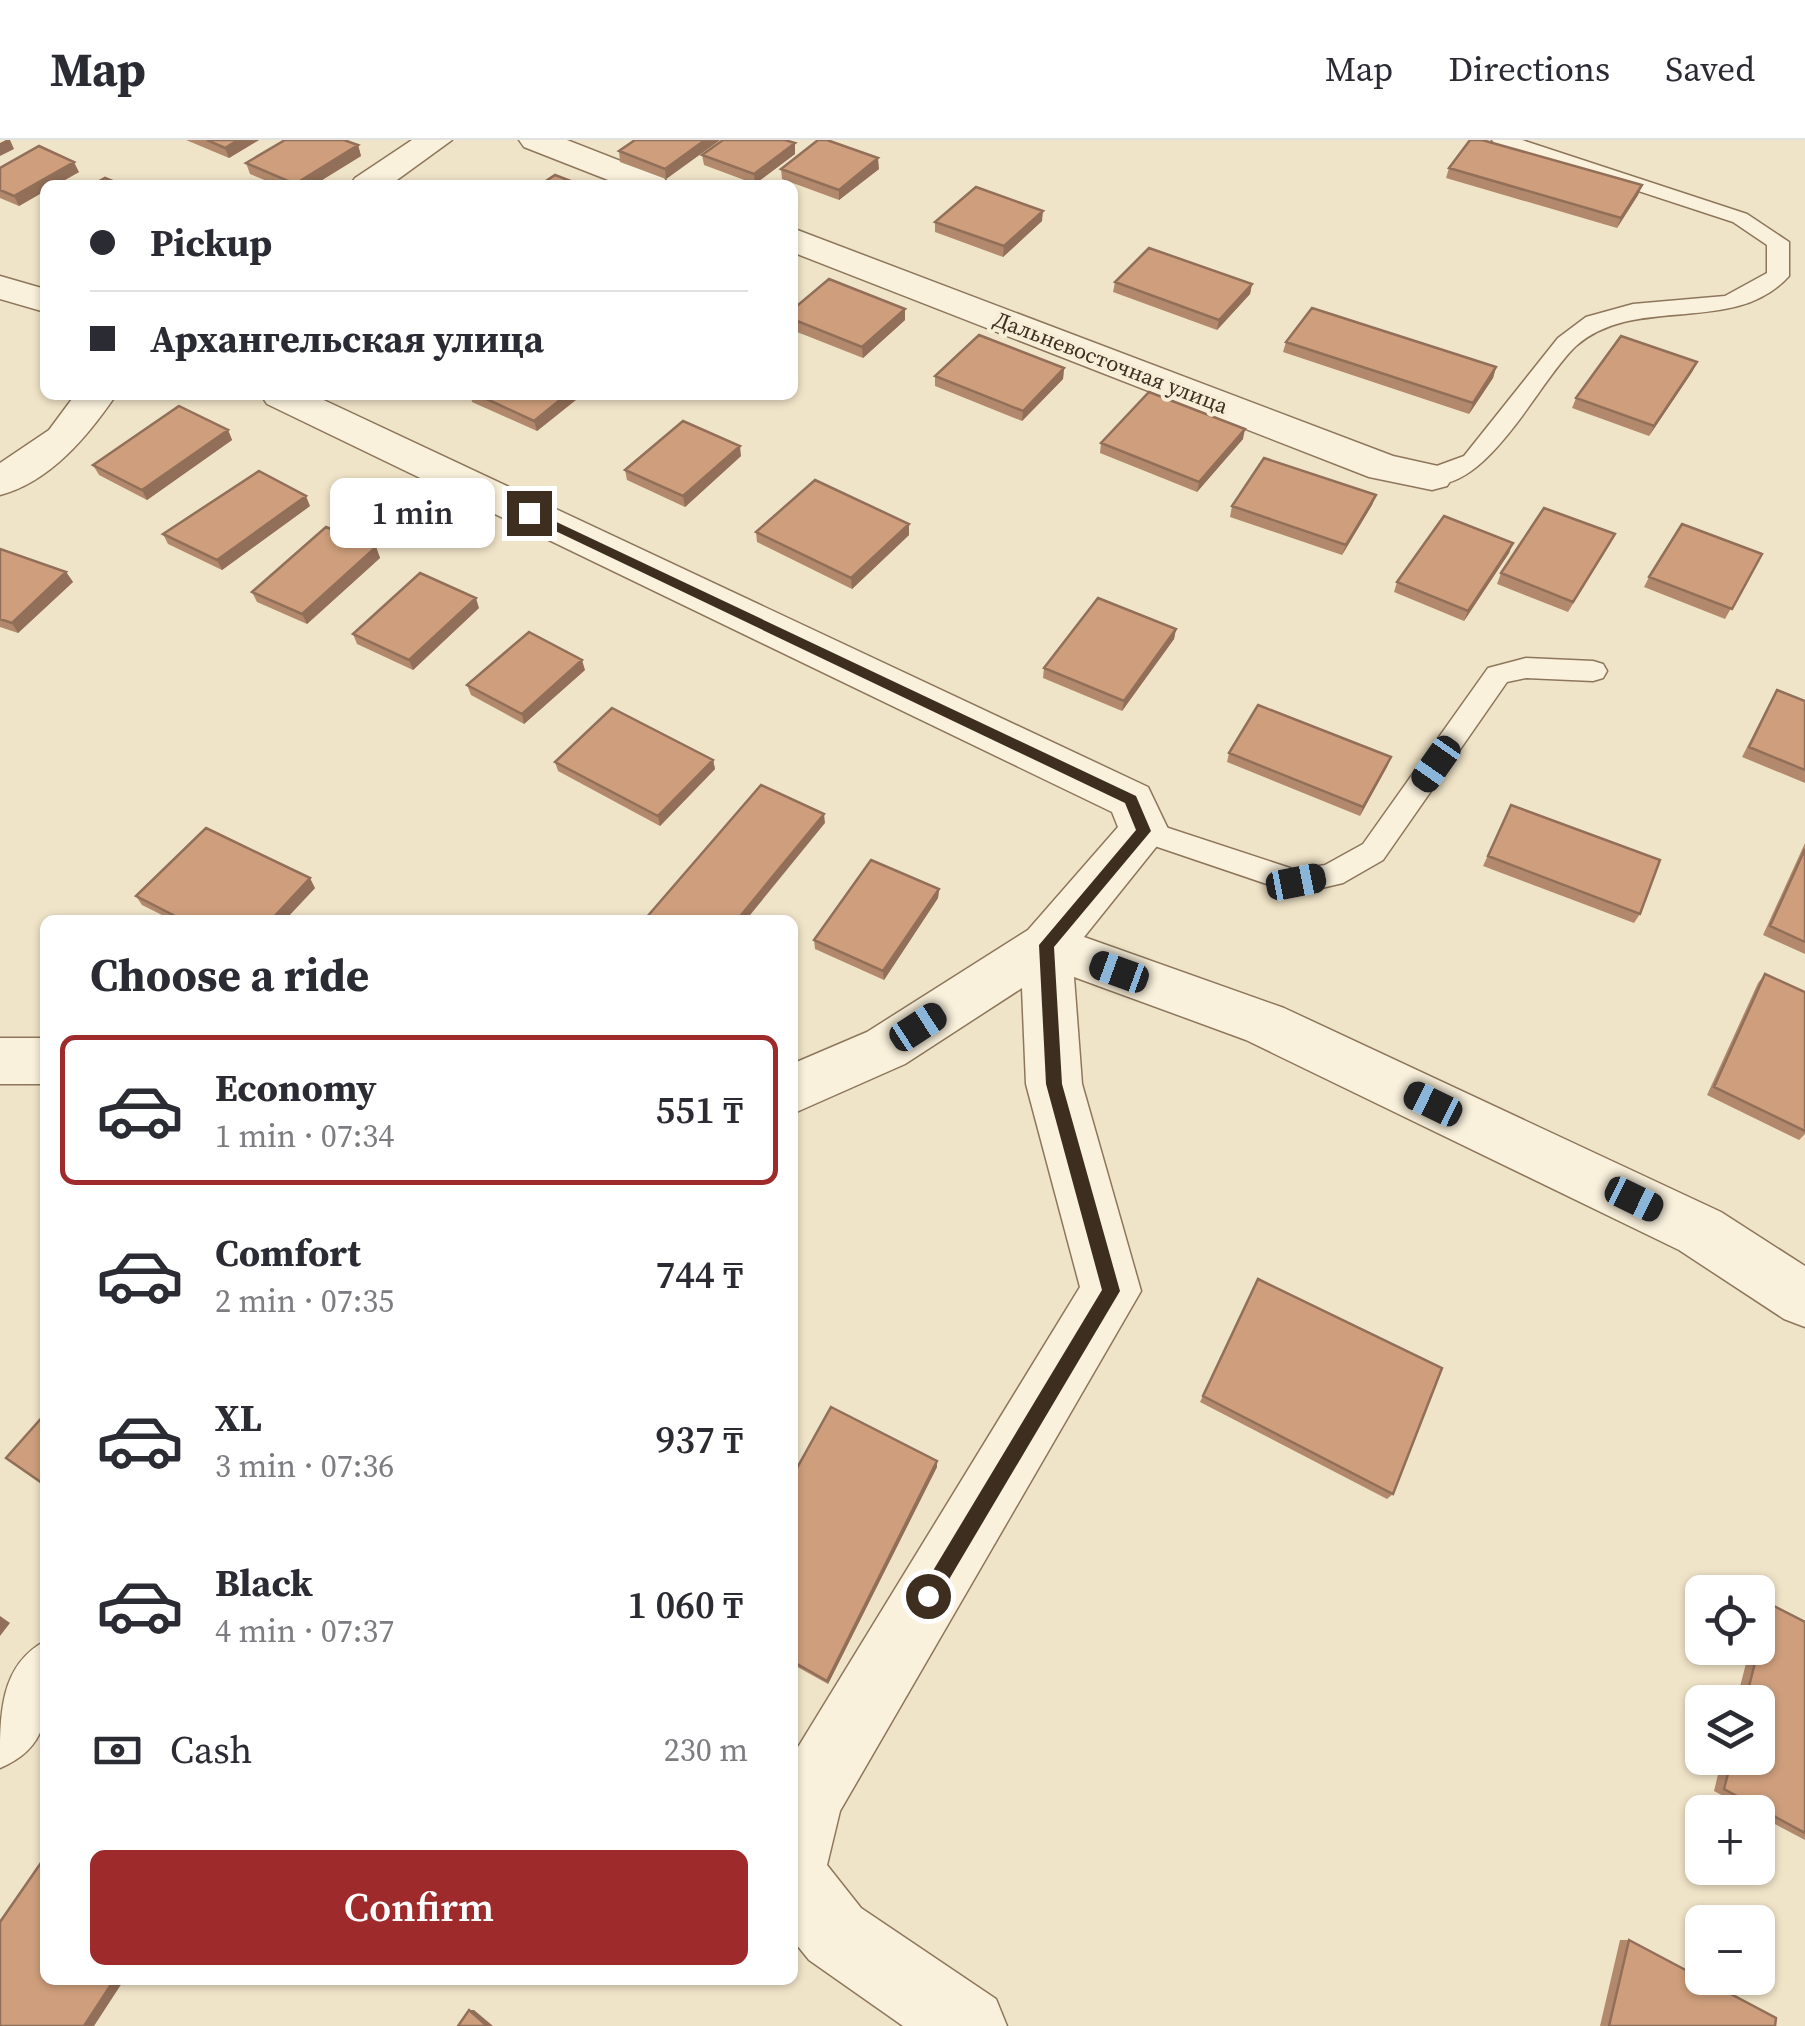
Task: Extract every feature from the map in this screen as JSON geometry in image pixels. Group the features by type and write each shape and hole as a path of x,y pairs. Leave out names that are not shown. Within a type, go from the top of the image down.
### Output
{"street":[{"path":"536,140 639,180"},
{"path":"373,180 417,143"},
{"name":"Дальневосточная улица","path":"798,241 1384,468 1432,477"},
{"path":"0,287 40,299"},
{"path":"0,482 63,439 92,400"},
{"path":"291,400 1138,815 1046,945 886,1048 798,1087"},
{"path":"1046,945 1266,1024 1700,1231 1805,1299"},
{"path":"798,1837 807,1799 1111,1291 1054,1084 1046,945"},
{"path":"0,1061 40,1061"},
{"path":"0,1733 40,1681"},
{"path":"798,1886 835,1934 969,2026"}],"lane":[{"path":"1432,477 1473,462 1566,342 1594,322 1633,312 1730,302 1778,276 1778,242 1740,218 1502,140"},
{"path":"1138,815 1296,882 1332,875 1372,852 1498,676 1526,668 1593,671"}],"building":[{"path":"207,140 238,140 225,148"},
{"path":"285,140 344,140 358,145 301,180 286,180 246,163"},
{"path":"635,140 705,140 665,169 619,151"},
{"path":"723,140 795,143 754,174 702,155"},
{"path":"818,140 878,158 839,190 781,169"},
{"path":"1470,140 1482,140 1642,185 1621,218 1449,168"},
{"path":"39,146 74,162 14,196 0,190 0,168"},
{"path":"976,187 1043,211 1004,246 935,222"},
{"path":"1149,248 1252,284 1219,320 1115,282"},
{"path":"829,279 905,309 862,347 798,321 798,305"},
{"path":"1312,308 1496,367 1473,403 1286,342"},
{"path":"979,335 1064,368 1023,411 935,376"},
{"path":"1621,336 1697,362 1654,426 1576,398"},
{"path":"1149,392 1245,429 1199,482 1101,443"},
{"path":"489,400 560,400 534,421"},
{"path":"179,406 228,430 142,490 93,465"},
{"path":"683,421 740,446 683,496 625,470"},
{"path":"1264,458 1376,495 1346,545 1232,506"},
{"path":"259,471 306,496 217,560 163,534"},
{"path":"815,480 909,524 851,578 756,532"},
{"path":"1544,508 1615,534 1573,602 1501,573"},
{"path":"1444,516 1513,543 1468,611 1397,582"},
{"path":"1682,524 1762,554 1732,609 1649,577"},
{"path":"326,527 376,547 302,614 252,592"},
{"path":"0,549 66,572 12,623 0,619"},
{"path":"420,573 476,598 409,660 353,634"},
{"path":"1098,598 1176,629 1124,701 1044,668"},
{"path":"529,632 582,660 522,714 467,685"},
{"path":"1777,690 1805,701 1805,770 1749,747"},
{"path":"1258,705 1391,757 1363,807 1229,753"},
{"path":"612,708 713,760 658,816 555,762"},
{"path":"761,785 824,814 741,915 649,915"},
{"path":"1511,805 1660,860 1640,914 1488,856"},
{"path":"206,828 310,878 276,915 173,915 136,896"},
{"path":"1805,849 1805,942 1770,926"},
{"path":"871,860 939,889 883,971 814,940"},
{"path":"1765,974 1805,992 1805,1131 1714,1087"},
{"path":"1258,1279 1442,1368 1393,1494 1203,1396"},
{"path":"831,1407 937,1461 827,1681 798,1664 798,1466"},
{"path":"40,1420 40,1482 6,1458"},
{"path":"1775,1607 1805,1622 1805,1833 1775,1817 1775,1795 1735,1795 1724,1789 1728,1775 1775,1775 1775,1685 1749,1685 1754,1665 1775,1665"},
{"path":"40,1864 40,1985 111,1985 84,2026 0,2026 0,1922"},
{"path":"1629,1940 1685,1970 1685,1995 1733,1995 1776,2018 1775,2026 1609,2026"},
{"path":"469,2010 487,2026 458,2026"}],"route":[{"path":"529,513 1131,800 1144,831 1046,945 1054,1084 1111,1291 928,1596"}]}
